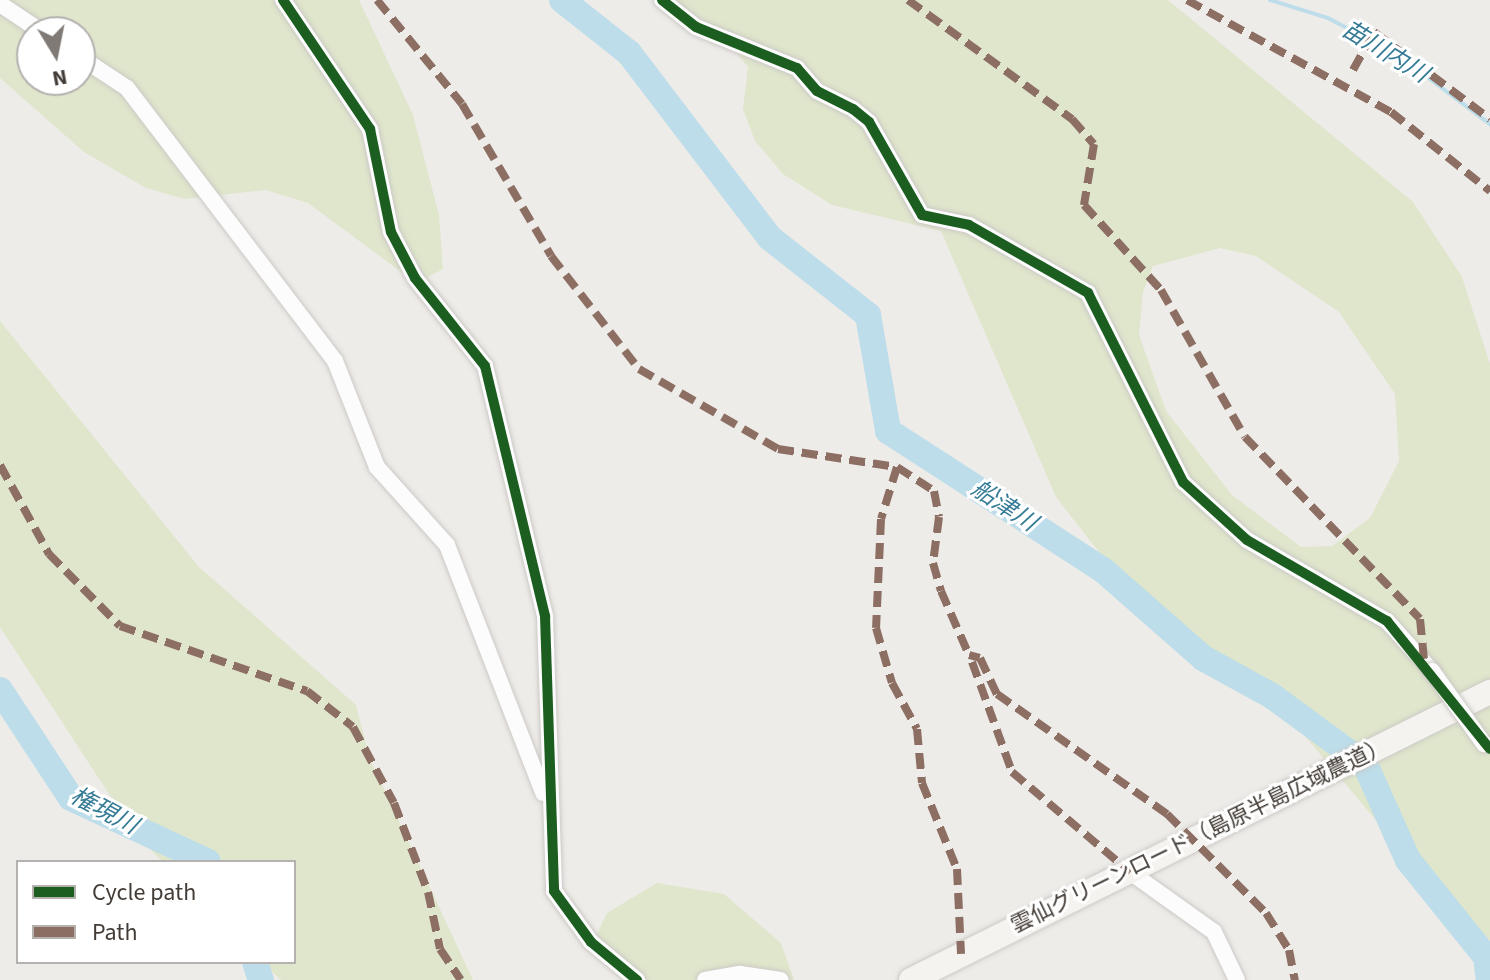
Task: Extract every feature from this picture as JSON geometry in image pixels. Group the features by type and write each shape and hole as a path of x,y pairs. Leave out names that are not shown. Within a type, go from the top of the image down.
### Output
{"street":[{"path":"283,0 370,129 391,232 415,278 485,366 545,616 554,891 563,910 612,964 637,980"},
{"path":"662,0 696,27 797,68 817,91 861,115 922,215 969,225 1088,293 1114,331 1137,401 1183,482 1247,540 1387,621 1432,671 1487,746"},
{"path":"0,4 18,16"},
{"path":"96,68 127,88 335,361 377,467 447,545 478,641 552,807"},
{"name":"雲仙グリーンロード（島原半島広域農道）","path":"911,980 1490,692"},
{"path":"1137,868 1214,932 1237,980"},
{"path":"705,980 740,974 781,980"}],"green space":[{"path":"0,0 359,0 413,115 439,215 443,269 416,283 308,203 266,190 185,199 146,188 84,152 20,96 96,96 96,16 16,16 16,92 0,78"},
{"path":"673,0 1168,0 1413,202 1462,277 1490,364 1490,955 1293,722 1102,556 1056,497 941,231 832,205 783,174 755,141 743,109 748,67 717,30","holes":["1220,248 1256,256 1339,312 1395,394 1399,461 1370,518 1332,546 1301,547 1232,495 1166,411 1139,335 1143,292 1153,266"]},
{"path":"0,321 199,567 356,705 370,759 473,980 281,980 264,964 296,964 296,860 161,860 135,834 0,627"},
{"path":"657,883 724,894 781,943 794,980 629,980 595,938 607,913"}],"waterway":[{"name":"船津川","path":"562,0 629,53 770,238 868,315 888,431 1103,570 1203,658 1272,696 1365,764 1408,860 1486,957 1489,980"},
{"name":"苗川内川","path":"1270,0 1328,18 1398,55 1490,124"},
{"name":"権現川","path":"0,690 71,798 204,860"},
{"name":"権現川","path":"256,964 261,980"}],"marked path":[{"path":"377,0 462,104 551,256 639,369 778,449 897,467 934,491 939,517 933,563 941,591 969,655 980,658 997,694 1167,814 1266,913 1289,950 1295,980"},
{"path":"908,0 1072,119 1094,144 1084,205 1161,290 1245,437 1420,619 1424,659"},
{"path":"1187,0 1391,112 1490,191"},
{"path":"1353,70 1374,32 1490,119"},
{"path":"0,465 49,554 120,626 307,691 353,727 394,803 428,892 440,949 461,980"},
{"path":"897,467 881,519 876,628 892,683 917,729 922,783 957,869 961,954"},
{"path":"972,662 1012,772 1130,872"}],"cycle path":[{"path":"283,0 370,129 391,232 415,278 485,366 545,616 554,891 591,942 637,980"},
{"path":"662,0 696,27 797,68 817,91 853,109 869,122 922,215 969,225 1088,293 1183,482 1247,540 1387,621 1490,749"}]}
